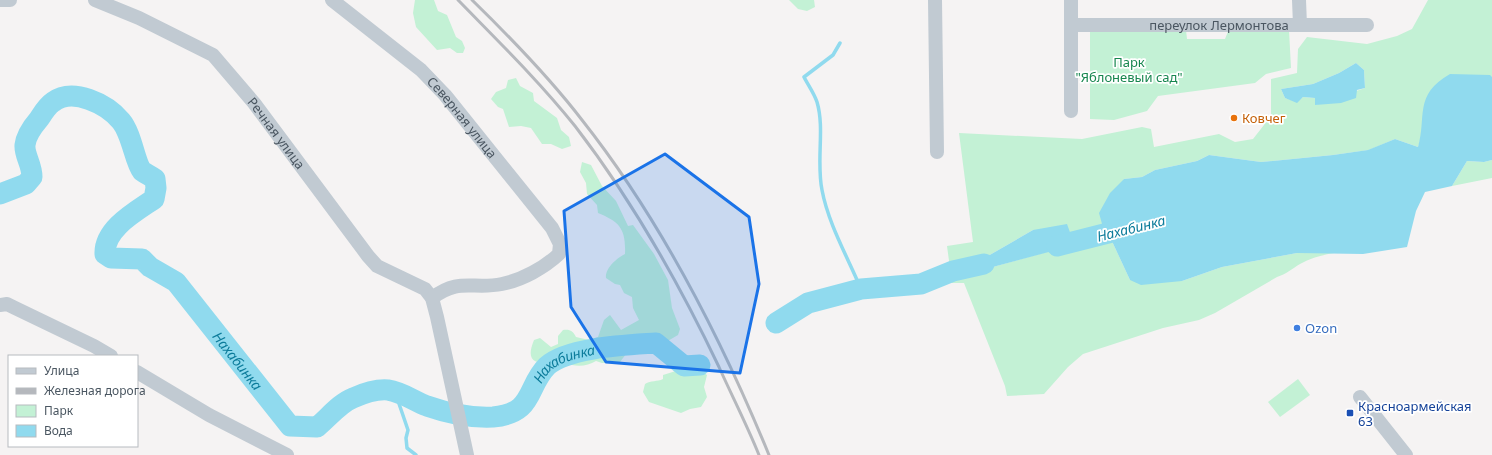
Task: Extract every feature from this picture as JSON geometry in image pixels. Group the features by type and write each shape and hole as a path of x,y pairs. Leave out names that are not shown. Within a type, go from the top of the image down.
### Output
{"street":[{"path":"0,0 10,0"},
{"name":"Речная улица","path":"95,0 139,18 213,55 254,102 377,266 425,289 432,298"},
{"name":"Северная улица","path":"332,0 421,70 445,95 552,228 560,244 560,250 555,257 536,271 502,284 447,287 432,298"},
{"path":"934,0 937,152"},
{"path":"1071,0 1071,111"},
{"path":"1299,0 1300,25"},
{"name":"переулок Лермонтова","path":"1071,25 1367,25"},
{"path":"432,298 467,455"},
{"path":"3,304 94,346 109,355"},
{"path":"138,373 209,415 287,455"},
{"path":"1360,397 1406,455"}],"highlighted area":[{"path":"665,154 749,217 759,284 740,373 606,362 571,307 564,211"}],"green space":[{"path":"415,0 434,0 438,11 447,15 456,37 462,41 465,48 463,53 457,53 450,48 437,50 416,27 413,13"},
{"path":"789,0 814,0 815,7 807,11 798,9"},
{"path":"1428,0 1492,0 1492,77 1475,75 1420,141 1418,147 1395,139 1369,150 1261,162 1209,155 1197,161 1155,170 1142,177 1124,179 1104,231 1092,234 1093,240 1110,237 1130,280 1182,281 1222,267 1297,253 1334,253 1304,262 1215,313 1199,320 1163,328 1083,354 1068,367 1044,394 1007,396 1005,386 964,283 952,283 947,246 973,242 959,133 1082,139 1142,127 1151,129 1154,147 1219,134 1235,142 1253,139 1271,116 1271,79 1297,73 1298,49 1307,37 1367,44 1397,36 1412,29","holes":["1356,63 1364,70 1365,88 1315,105 1315,98 1303,97 1297,102 1285,98 1281,89 1313,84 1339,73","1033,230 1086,241 989,268 958,274 957,266 981,260"]},
{"name":"Парк \"Яблоневый сад\"","path":"1229,29 1289,30 1291,68 1266,74 1255,83 1158,96 1147,111 1114,120 1090,119 1090,31 1186,30 1187,39 1225,39"},
{"path":"516,78 520,86 533,93 534,101 557,118 561,130 569,137 571,146 562,149 551,144 542,144 531,128 521,126 509,127 503,109 498,107 491,99 496,92 506,88 508,80"},
{"path":"1492,160 1492,178 1452,186 1467,161 1484,162"},
{"path":"582,162 591,165 602,186 616,201 628,226 633,225 654,254 668,280 672,308 680,329 678,335 647,353 643,350 626,354 620,362 602,363 596,361 588,365 579,366 571,365 566,362 537,362 533,360 531,356 531,349 534,340 540,338 551,347 558,344 558,336 563,330 569,330 574,333 576,337 589,340 598,337 604,320 610,315 621,330 639,320 633,308 632,297 624,293 620,285 615,284 606,278 609,267 625,254 623,232 616,223 606,216 598,213 597,205 587,194 586,183 580,172"},
{"path":"695,365 707,375 704,387 707,397 701,407 690,409 681,413 649,402 643,392 645,384 663,379 663,375"},
{"path":"1298,379 1310,395 1280,417 1268,402"}],"water":[{"path":"1356,63 1364,70 1365,88 1357,90 1356,98 1341,103 1315,105 1315,98 1303,97 1297,103 1285,98 1281,89 1313,84 1339,73"},
{"path":"1450,74 1490,75 1492,77 1492,160 1484,162 1467,161 1452,186 1425,192 1416,211 1407,247 1363,254 1297,253 1222,267 1182,281 1141,285 1130,280 1110,237 1093,240 1092,234 1104,231 1099,213 1110,193 1124,179 1142,177 1155,170 1197,161 1209,155 1261,162 1368,150 1395,139 1418,147 1426,98 1438,82"},
{"path":"1067,224 1072,238 1085,236 1086,242 989,268 957,274 957,266 981,260 1033,230"}],"waterway":[{"path":"840,43 833,55 804,77 813,92 819,112 821,134 820,179 825,202 834,228 861,289"},
{"name":"Нахабинка","path":"0,194 26,184 32,177 25,145 32,128 53,102 70,96 80,97 99,104 115,115 121,121 128,133 137,162 142,171 155,179 156,188 154,199 122,222 115,229 106,245 105,254 111,258 142,259 150,267 176,282 290,426 317,427 348,400 365,393 384,390 398,393 427,406 451,413 485,417 507,415 523,405 540,374 547,366 569,355 599,348 656,343 684,366 700,365"},
{"name":"Нахабинка","path":"1057,246 1120,230"},
{"name":"Нахабинка","path":"776,323 808,303 861,289 921,284 953,271 984,264"},
{"path":"395,392 408,430 406,438 407,448 416,455"}],"railway":[{"path":"458,0 561,109 596,154 616,183 671,273 688,304 719,367 759,455"},
{"path":"472,0 515,43 556,88 611,158 638,198 663,239 710,324 731,367 769,455"}],"place":[{"name":"Ковчег","path":"1234,118"},
{"name":"Ozon","path":"1297,328"},
{"name":"Красноармейская 63","path":"1350,413"}]}
